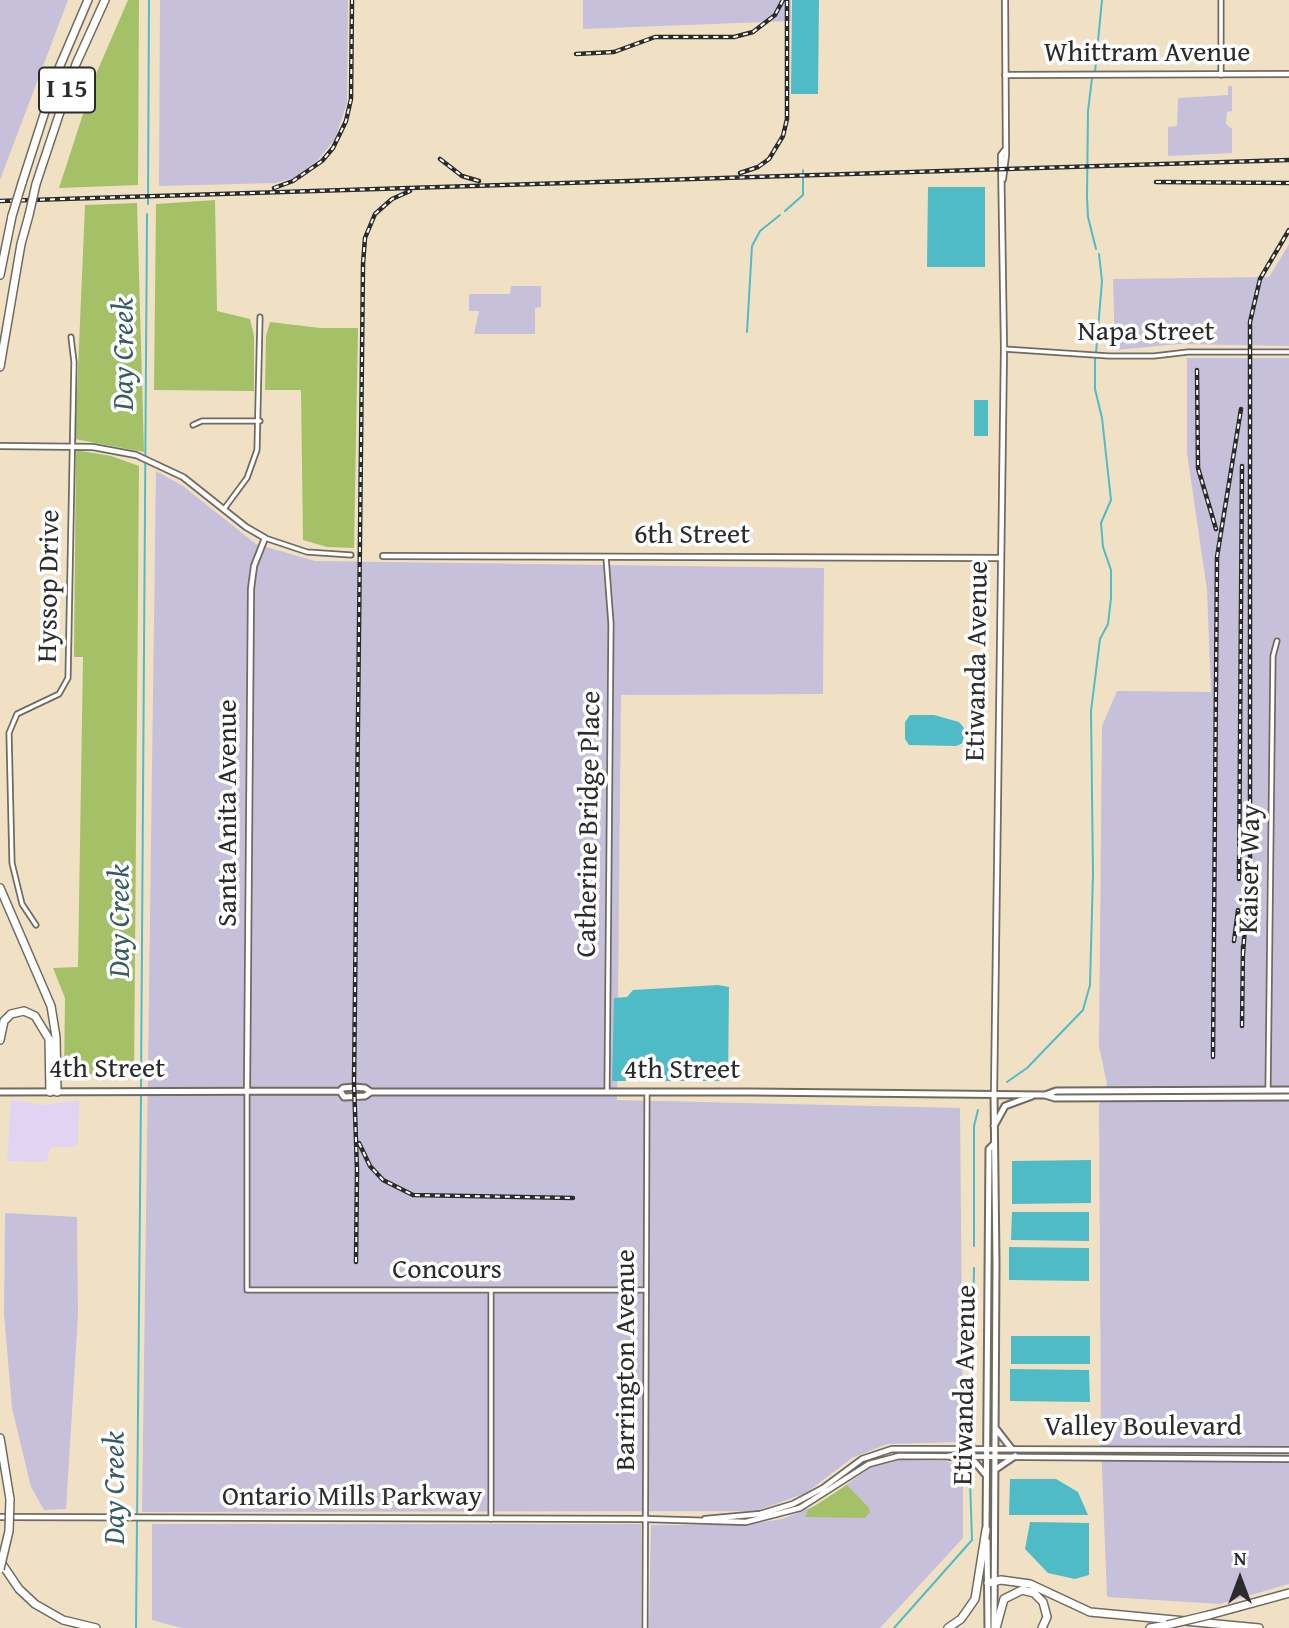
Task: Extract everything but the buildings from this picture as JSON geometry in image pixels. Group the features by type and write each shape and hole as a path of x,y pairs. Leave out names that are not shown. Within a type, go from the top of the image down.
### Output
{"highway":[{"name":"I 15","path":"0,275 22,183 59,68 88,0"},
{"name":"I 15","path":"0,367 6,321 36,184 76,64 105,0"},
{"path":"0,888 51,1006 56,1037 53,1092"},
{"path":"0,1040 1,1028 11,1014 24,1011 35,1016 49,1039 53,1092"},
{"path":"0,1438 9,1499 9,1531 0,1569"},
{"path":"948,1628 967,1612 978,1592 986,1530"},
{"path":"0,1561 13,1581 35,1604 63,1620 96,1628"},
{"path":"991,1581 1030,1584 1090,1612 1259,1628"},
{"path":"995,1628 1004,1600 1010,1593 1022,1590 1034,1593 1043,1602 1047,1614 1042,1628"},
{"path":"1150,1628 1209,1615 1289,1592"}],"main road":[{"name":"Etiwanda Avenue","path":"988,1628 996,1469 996,1150 993,1144 1004,349 1001,155 1004,151 1006,0"},
{"name":"Whittram Avenue","path":"1005,75 1289,74"},
{"path":"0,446 71,445 136,455 183,477 265,538"},
{"name":"Santa Anita Avenue","path":"247,1091 251,598 254,567 265,538"},
{"name":"6th Street","path":"383,556 1000,558"},
{"path":"1268,1094 1289,1090"},
{"name":"4th Street","path":"0,1091 340,1091 344,1097 365,1096 371,1092 1036,1094 1055,1098 1268,1094"},
{"path":"994,1126 1008,1104 1036,1094"},
{"path":"1268,1094 1289,1097"},
{"name":"Etiwanda Avenue","path":"993,1144 989,1149 985,1474 986,1530 995,1628"},
{"path":"996,1427 1011,1448"},
{"path":"908,1455 911,1451 937,1448"},
{"name":"Ontario Mills Parkway","path":"704,1520 709,1517 755,1515 790,1506 875,1454 890,1450 996,1448"},
{"name":"Valley Boulevard","path":"996,1448 1289,1450"},
{"name":"Ontario Mills Parkway","path":"0,1517 645,1519 746,1522 783,1515 812,1503 869,1464 908,1455 996,1456"},
{"path":"949,1456 975,1462 985,1474"},
{"name":"Valley Boulevard","path":"996,1456 1289,1459"},
{"path":"996,1469 1015,1456"}],"street":[{"path":"1221,0 1221,75"},
{"path":"224,509 243,485 253,465 260,421 261,317"},
{"name":"Hyssop Drive","path":"36,925 22,904 12,863 9,733 18,714 59,694 68,678 74,362 71,337"},
{"name":"Napa Street","path":"1004,349 1120,356 1188,352 1289,352"},
{"path":"193,425 202,421 260,421"},
{"path":"265,538 307,552 351,555"},
{"name":"Catherine Bridge Place","path":"606,557 611,624 607,1092"},
{"name":"Kaiser Way","path":"1268,1094 1273,656 1277,641"},
{"name":"Concours","path":"247,1091 247,1290 646,1290"},
{"name":"Barrington Avenue","path":"645,1628 647,1092"},
{"path":"491,1519 492,1290"}],"shaded area":[{"path":"0,0 68,0 0,180"},
{"path":"160,0 348,0 347,103 335,139 317,161 294,178 276,183 159,186"},
{"path":"583,0 791,0 791,21 583,29"},
{"path":"1228,86 1232,86 1232,111 1227,112 1226,124 1232,129 1232,153 1168,156 1168,127 1177,126 1178,98 1228,95"},
{"path":"1289,244 1289,346 1179,344 1115,350 1113,279 1269,277"},
{"path":"511,286 541,286 541,307 535,308 535,334 474,334 479,311 469,311 469,294 510,294"},
{"path":"1187,358 1289,358 1289,1584 1220,1604 1107,1597 1101,1443 1099,1105 1107,1084 1099,1046 1102,726 1117,691 1211,692 1207,590 1187,453"},
{"path":"156,471 183,486 256,544 315,561 824,568 823,694 621,695 617,1100 960,1108 963,1442 887,1444 852,1458 806,1493 756,1511 142,1512"},
{"path":"11,1100 44,1105 79,1100 78,1144 73,1147 51,1147 46,1162 7,1161"},
{"path":"5,1213 77,1217 78,1315 66,1509 44,1510 31,1487 12,1408 4,1314"},
{"path":"900,1460 945,1461 957,1465 963,1475 963,1538 880,1628 649,1628 651,1525 744,1525 782,1519 819,1504 871,1467"},
{"path":"152,1524 641,1524 641,1628 181,1628 152,1620"}],"green space":[{"path":"128,0 139,0 138,185 59,188 96,74"},
{"path":"215,200 217,311 250,319 254,336 254,391 154,390 156,204"},
{"path":"137,203 144,452 75,439 85,205"},
{"path":"270,322 320,328 358,328 354,548 327,547 303,540 301,390 265,390 266,336"},
{"path":"76,450 111,456 139,466 134,1077 64,1073 65,998 53,968 78,967 83,657 74,657"},
{"path":"847,1485 869,1508 870,1512 865,1518 805,1517 808,1510"}],"water":[{"path":"792,0 819,0 818,94 791,94"},
{"path":"928,187 985,187 985,267 927,267"},
{"path":"974,400 988,400 988,436 974,436"},
{"path":"910,715 934,715 959,722 964,728 963,743 956,746 909,745 905,739 905,722"},
{"path":"718,985 729,987 728,1081 612,1081 614,998 627,997 633,990"},
{"path":"1091,1160 1091,1203 1012,1204 1012,1161"},
{"path":"1012,1212 1089,1212 1089,1241 1011,1240"},
{"path":"1009,1247 1089,1248 1089,1281 1009,1280"},
{"path":"1011,1336 1090,1336 1090,1364 1011,1364"},
{"path":"1010,1369 1089,1370 1090,1402 1010,1401"},
{"path":"1010,1479 1056,1479 1078,1492 1088,1515 1009,1515"},
{"path":"1030,1522 1089,1523 1089,1575 1075,1579 1048,1573 1025,1549"}],"waterway":[{"name":"Day Creek","path":"148,204 149,0"},
{"path":"1095,72 1102,0"},
{"path":"1092,78 1088,111 1087,197 1088,217 1096,249"},
{"path":"785,211 803,195 803,170"},
{"name":"Day Creek","path":"141,1088 147,214"},
{"path":"747,332 752,246 760,231 780,215"},
{"path":"1096,353 1102,281 1099,254"},
{"path":"1007,1082 1027,1068 1083,1010 1090,985 1093,874 1091,711 1100,639 1108,624 1111,598 1111,570 1103,547 1101,523 1111,500 1102,418 1095,389 1095,359"},
{"name":"Day Creek","path":"136,1628 141,1094"},
{"path":"974,1246 974,1126 978,1110"},
{"path":"971,1439 974,1268"},
{"path":"894,1628 972,1540 970,1480"}],"railway":[{"path":"274,188 293,181 322,161 333,148 346,121 351,99 352,0"},
{"path":"576,54 614,52 655,37 734,37 753,32 775,15 783,0"},
{"path":"740,173 758,167 769,159 783,136 787,119 787,0"},
{"path":"440,159 462,176 479,181"},
{"path":"0,201 1289,160"},
{"path":"1156,182 1289,183"},
{"path":"356,1262 354,1083 363,264 365,238 375,214 392,199 410,191"},
{"path":"1243,954 1250,857 1250,322 1260,279 1289,230"},
{"path":"1197,370 1198,468 1216,529"},
{"path":"1213,1057 1217,557 1241,409"},
{"path":"1239,879 1242,466"},
{"path":"1234,941 1238,910"},
{"path":"1242,1026 1243,946"},
{"path":"359,1143 370,1166 383,1180 413,1195 573,1198"}]}
